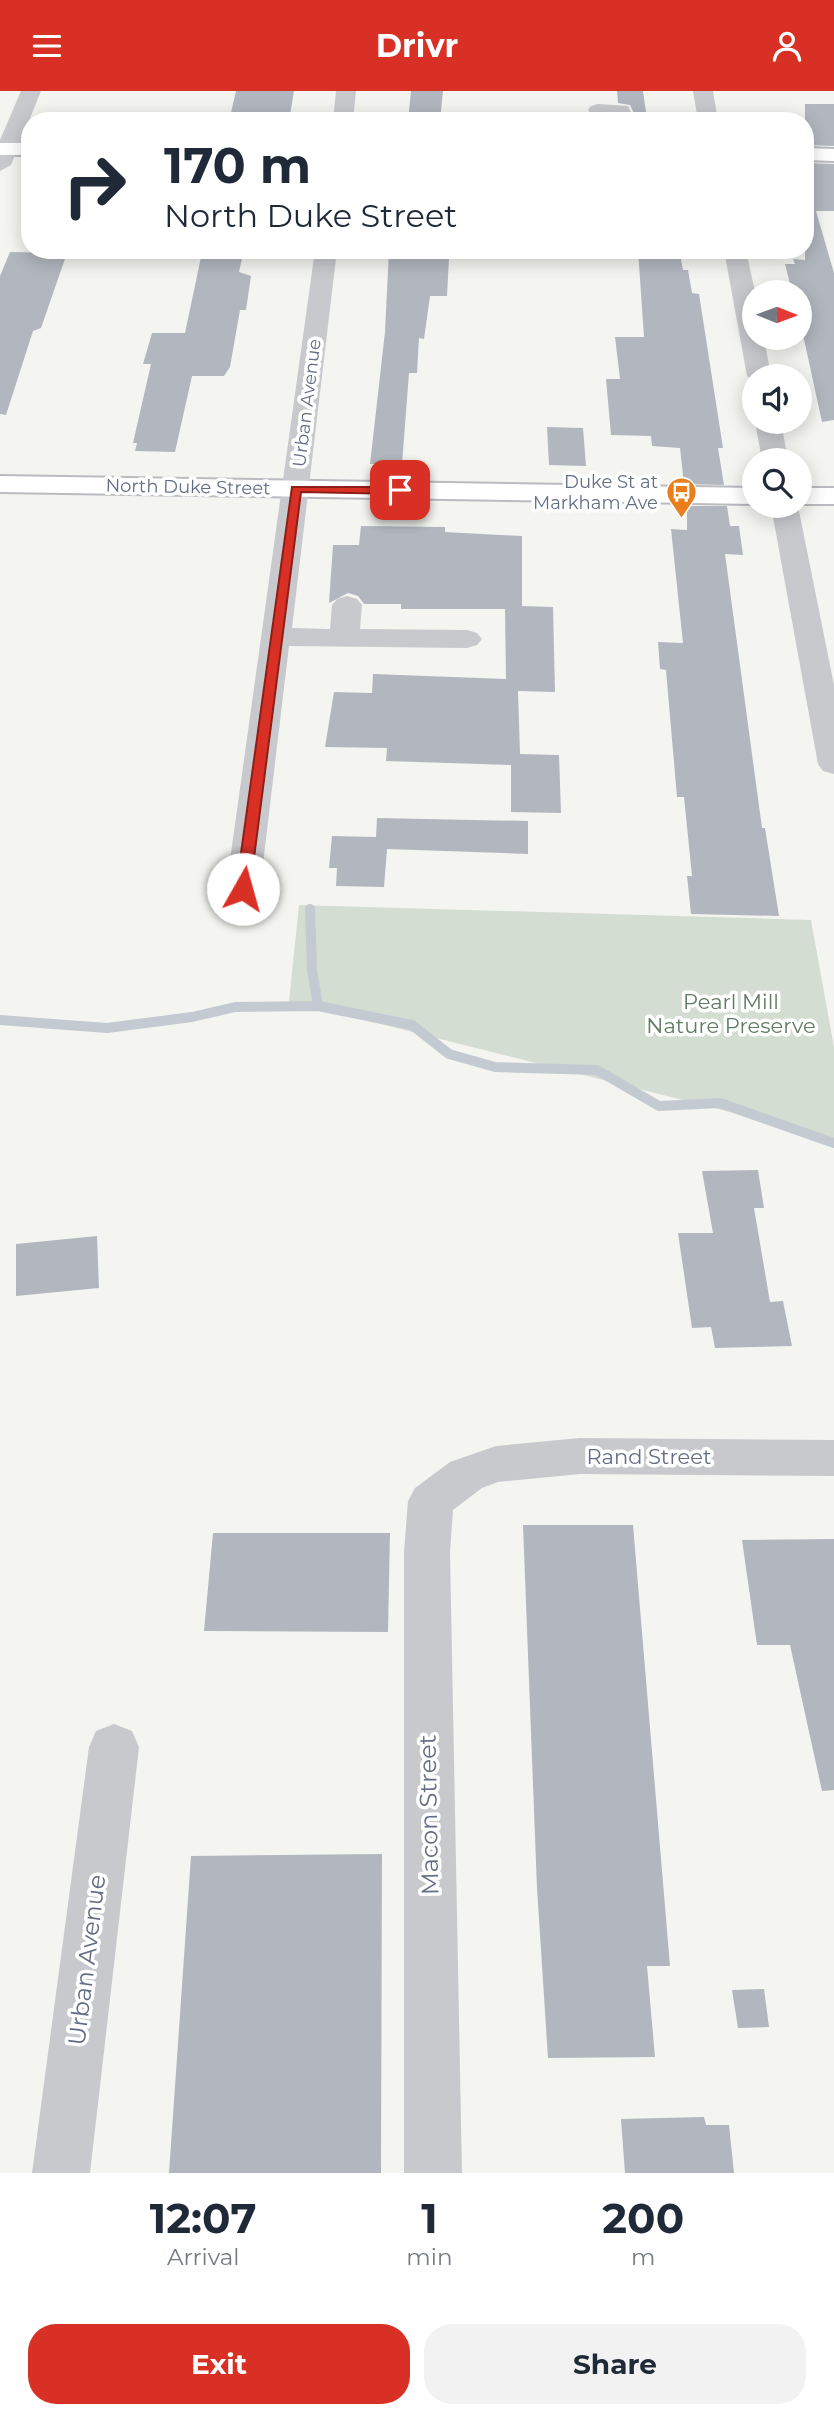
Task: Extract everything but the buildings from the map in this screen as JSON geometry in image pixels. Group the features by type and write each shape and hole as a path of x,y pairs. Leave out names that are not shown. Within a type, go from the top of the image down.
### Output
{"main road":[{"path":"2,154 21,151"},
{"path":"814,155 834,155"},
{"name":"North Duke Street","path":"0,484 742,496"},
{"path":"812,496 834,496"}],"street":[{"path":"21,112 31,91"},
{"path":"344,112 346,91"},
{"path":"703,91 706,112"},
{"path":"598,110 622,112"},
{"path":"2,154 21,113"},
{"name":"Urban Avenue","path":"243,889 325,259"},
{"path":"737,259 757,364"},
{"path":"786,518 834,764"},
{"path":"344,638 347,605"},
{"path":"276,637 467,639"},
{"name":"Rand Street","path":"466,1475 496,1464 580,1456 834,1458"},
{"name":"Macon Street","path":"433,2173 427,1552 431,1501 466,1475"},
{"name":"Urban Avenue","path":"61,2173 114,1747"}],"green space":[{"name":"Pearl Mill Nature Preserve","path":"299,905 811,920 834,1047 834,1138 289,1001"}],"waterway":[{"path":"310,909 312,970 318,1006"},
{"path":"0,1020 107,1028 192,1017 235,1007 318,1006"},
{"path":"318,1006 412,1025 449,1054 495,1067 597,1070 659,1106 720,1103 834,1143"}],"place":[{"name":"Duke St at Markham Ave","path":"681,519"}],"route":[{"path":"243,889 296,489 400,490"}]}
